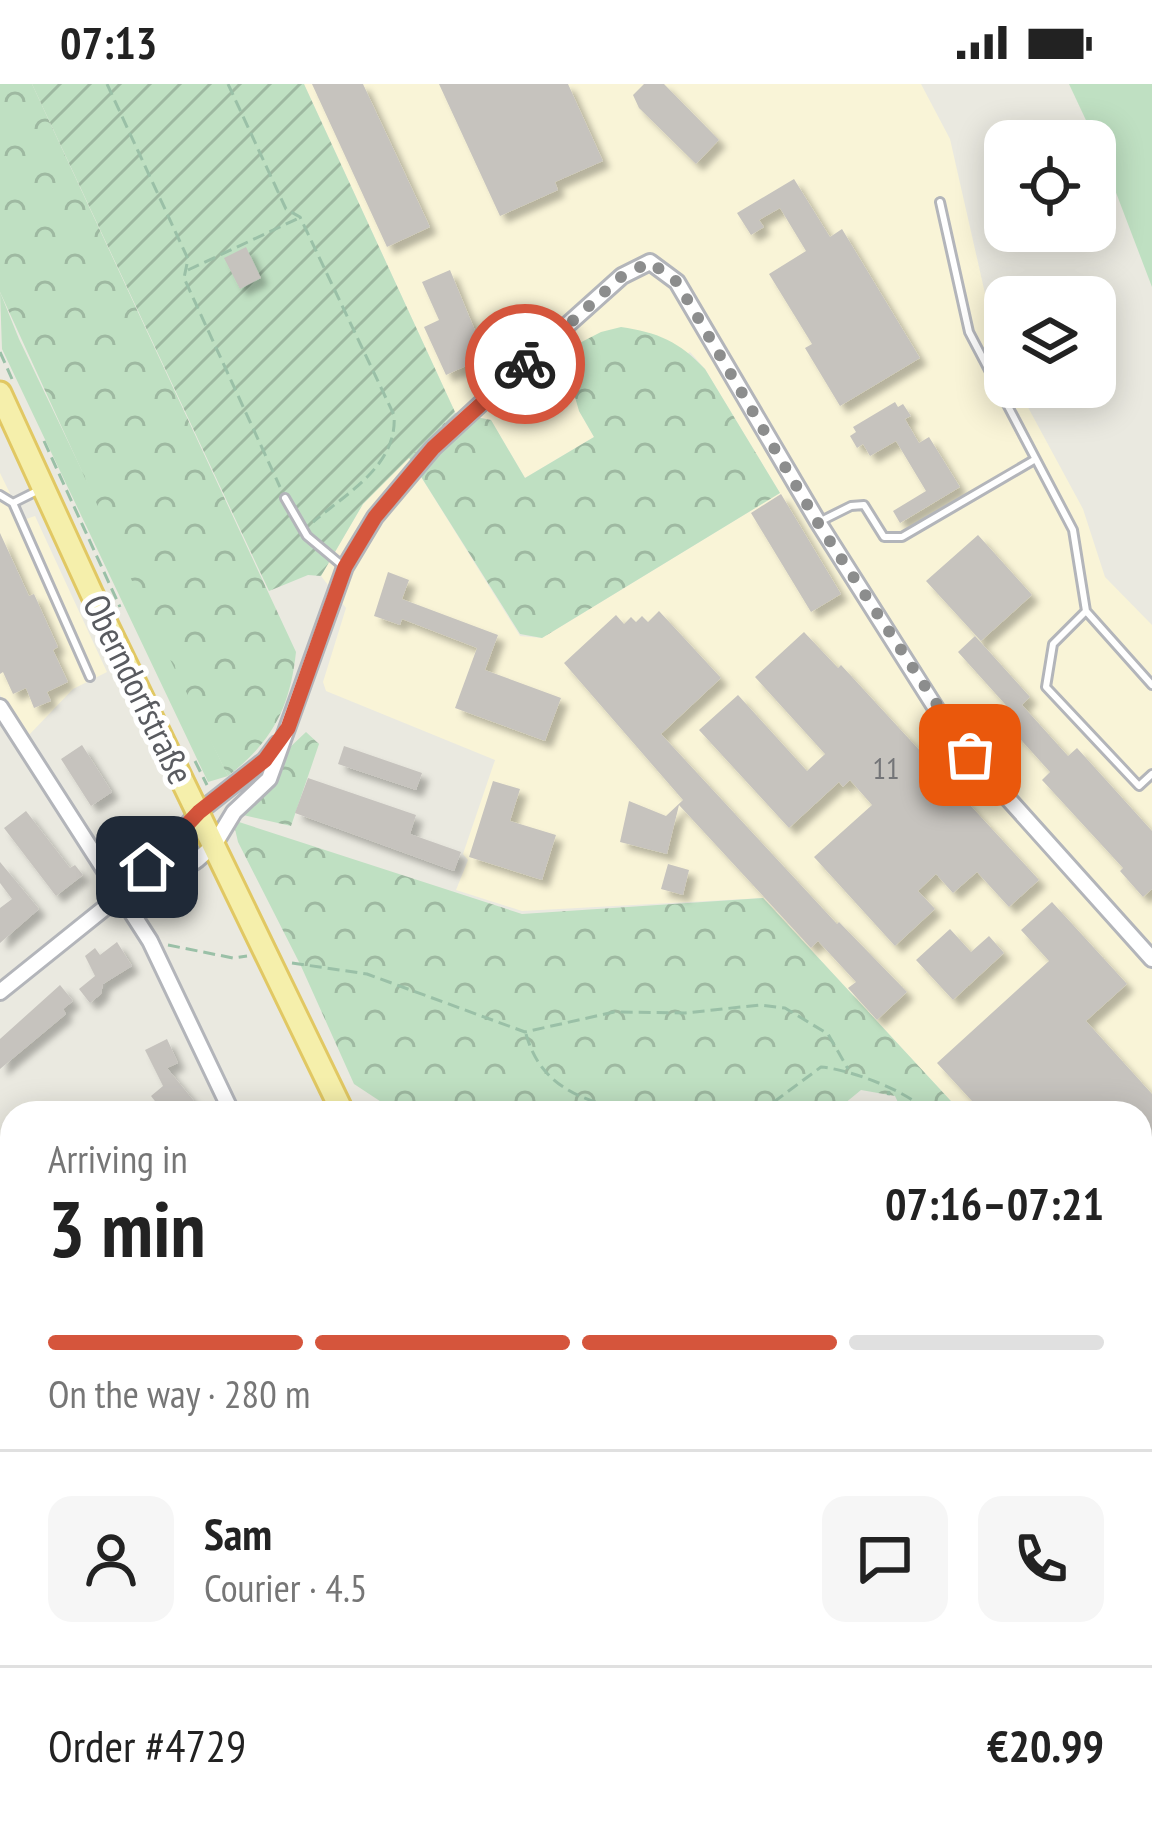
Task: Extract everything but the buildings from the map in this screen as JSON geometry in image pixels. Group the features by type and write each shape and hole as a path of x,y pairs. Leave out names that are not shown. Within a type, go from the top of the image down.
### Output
{"main road":[{"name":"Oberndorfstraße","path":"8,390 44,488 207,806 214,844 337,1101"}],"street":[{"path":"122,894 162,884 214,844 235,812 269,779 345,567 375,517 433,448 622,276 650,262 677,282 818,523 970,755 1152,959"},
{"path":"0,707 150,941 226,1101"},
{"path":"0,992 122,894 207,806 265,760 288,728"}],"lane":[{"path":"940,202 969,332 1073,530 1086,611 1152,685"},
{"path":"818,523 851,506 864,505 884,537 902,537 1034,460"},
{"path":"13,503 44,488"},
{"path":"0,495 13,503 90,677"},
{"path":"285,498 302,535 345,567"},
{"path":"1086,611 1054,644 1046,686 1139,786 1152,774"}],"path":[{"path":"107,84 188,259 184,278 285,498"},
{"path":"228,84 286,209 300,217 394,415 395,435 386,457 302,535"},
{"path":"185,271 300,217"},
{"path":"0,352 8,390"},
{"path":"40,435 125,617"},
{"path":"194,760 207,806"},
{"path":"150,941 233,958 367,974 525,1032 614,1012 685,1013 760,1004 784,1008 833,1040 848,1069"},
{"path":"525,1032 533,1060 584,1101"},
{"path":"775,1101 821,1067 848,1069 918,1101"},
{"path":"887,1101 889,1091"}],"shaded area":[{"path":"304,84 921,84 950,139 984,289 984,408 1028,408 1083,509 1105,577 1152,625 1152,1101 951,1101 763,898 522,911 456,890 468,860 463,854 495,760 326,691 323,682 346,608 321,576 363,504 408,456 520,636 542,638 780,493 690,352 579,411 594,437 525,478 491,420 455,412"},
{"path":"0,473 23,520 35,516 107,672 73,689 28,736 0,695"}],"green space":[{"path":"0,84 32,84 296,652 289,690 276,722 256,750 228,776 143,605 0,292"},
{"path":"32,84 304,84 455,412 363,504 321,576 308,575 269,591"},
{"path":"1069,84 1152,84 1152,287 1116,193 1116,120 1086,120"},
{"path":"0,292 228,776 208,782 2,349"},
{"path":"621,327 667,340 705,369 780,493 542,638 520,634 408,456 455,413 491,420 525,478 594,437 579,411 562,352"},
{"path":"306,732 319,744 291,826 243,815 275,782 287,750"},
{"path":"239,822 522,914 763,898 951,1101 897,1101 895,1096 861,1090 848,1101 380,1101 354,1084 235,829"}],"way so far":[{"path":"525,364 622,276 650,262 677,282 818,523 970,755"}],"route":[{"path":"147,867 199,812 265,760 288,728 345,567 375,517 433,448 525,364"}]}
